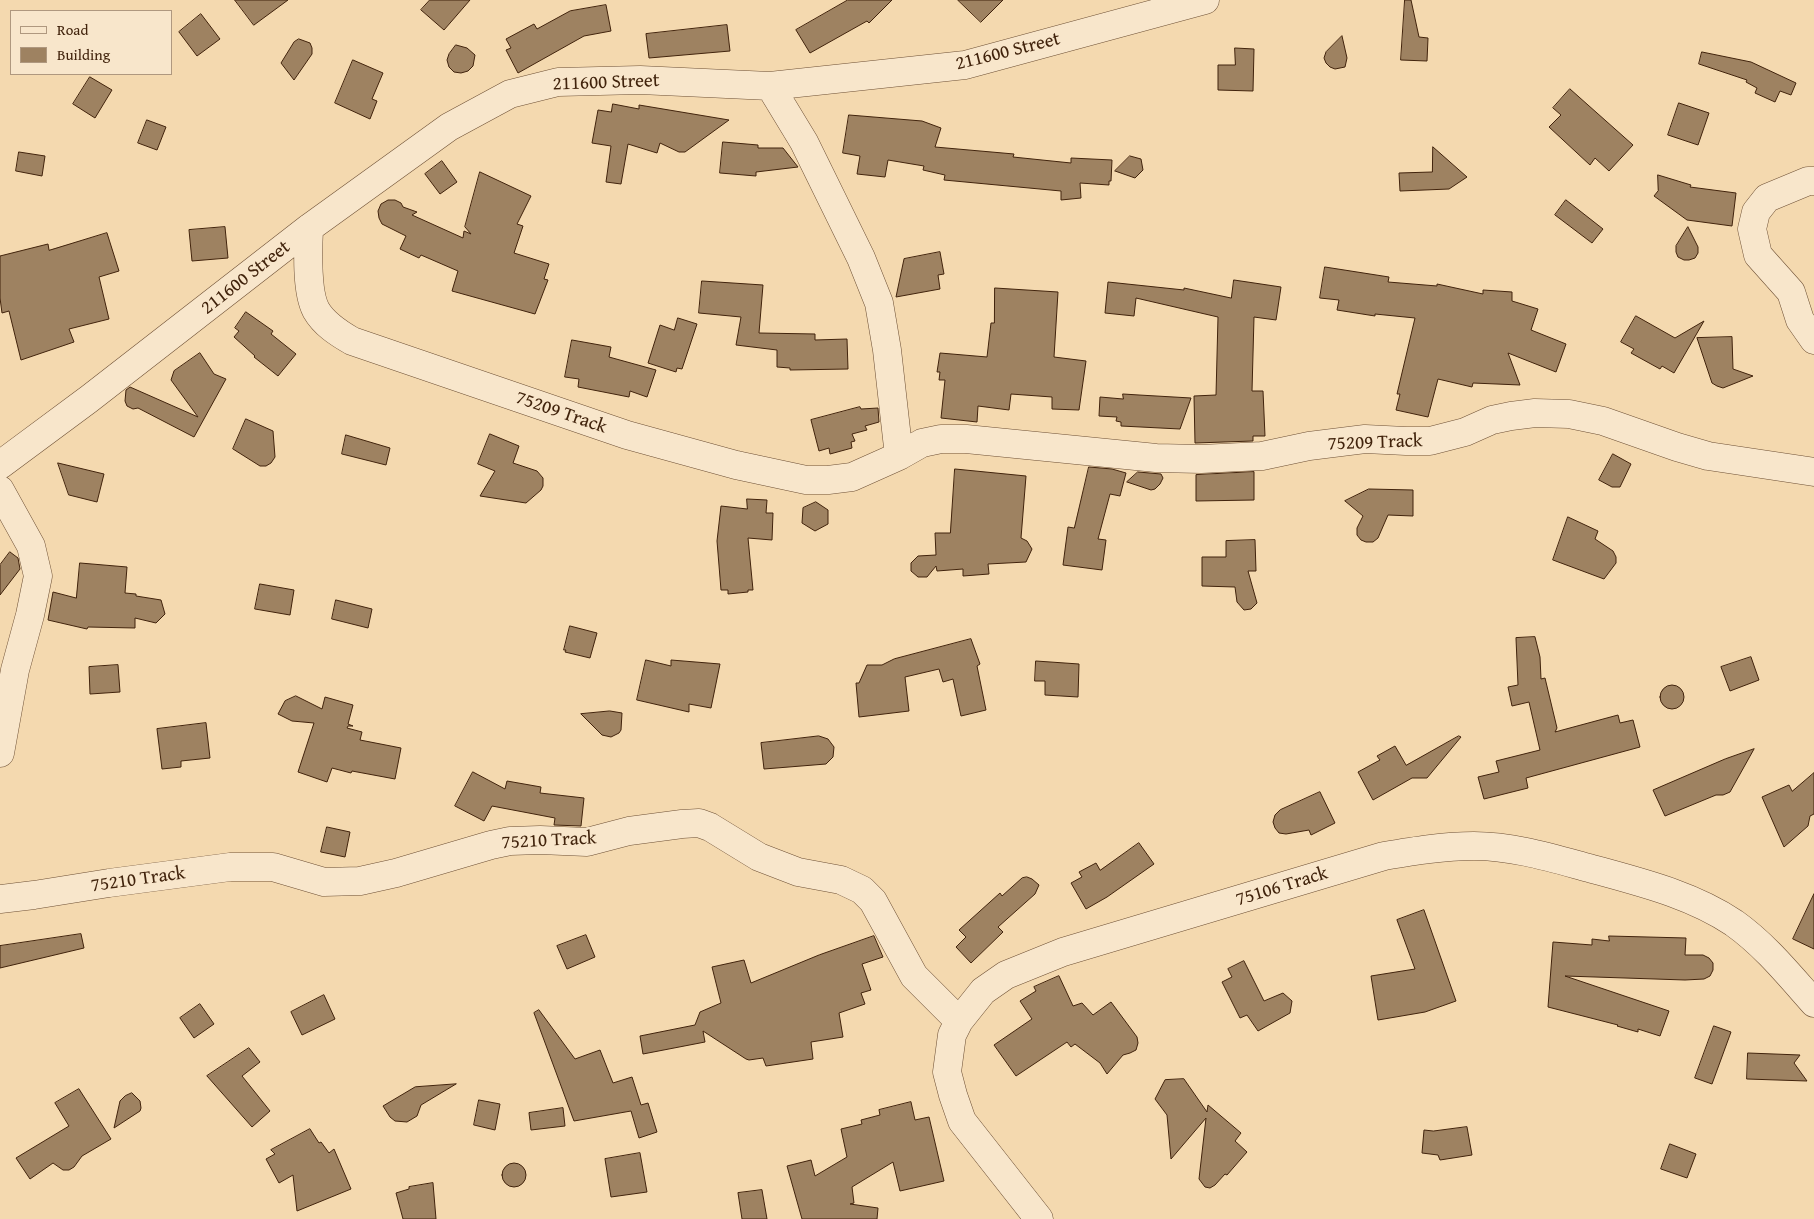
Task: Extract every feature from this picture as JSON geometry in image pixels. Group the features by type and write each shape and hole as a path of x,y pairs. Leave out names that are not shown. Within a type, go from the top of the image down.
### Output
{"street":[{"name":"211600 Street","path":"0,465 309,228 449,127 510,94 558,82 640,80 770,86 965,65 1205,0"},
{"path":"770,86 804,142 861,258 879,303 887,350 899,456"},
{"path":"1814,181 1808,180 1767,198 1756,212 1752,229 1758,255 1791,292 1800,320 1814,340"},
{"name":"75209 Track","path":"309,228 308,255 311,295 316,310 337,332 352,341 627,435 736,465 806,480 852,477 899,456 922,443 941,439 966,438 1156,458 1201,460 1262,456 1309,446 1366,439 1406,442 1430,441 1465,432 1492,420 1535,413 1569,414 1603,421 1708,456 1814,472"},
{"path":"0,490 31,546 38,576 15,670 0,753"},
{"name":"75210 Track","path":"0,899 109,882 230,867 273,867 324,882 360,881 396,873 491,845 540,840 587,842 629,831 699,823 710,827 759,857 798,872 841,880 862,890 873,901 914,976 959,1021"},
{"name":"75106 Track","path":"1039,1219 962,1122 948,1072 952,1035 959,1021 983,991 1006,976 1063,952 1384,856 1425,849 1476,846 1530,853 1682,895 1732,922 1759,943 1814,1003"}],"building":[{"path":"235,0 288,0 254,25"},
{"path":"430,0 470,0 444,30 421,10"},
{"path":"848,0 892,0 869,23 867,21 810,53 796,30"},
{"path":"958,0 1003,0 981,22"},
{"path":"1405,0 1411,0 1419,37 1428,38 1427,61 1401,60"},
{"path":"606,5 611,31 584,36 518,73 506,50 511,48 506,39 534,24 537,29 570,11"},
{"path":"201,14 220,39 197,56 179,32"},
{"path":"727,25 730,51 649,58 646,34"},
{"path":"1342,36 1347,58 1345,67 1335,69 1326,63 1324,58 1326,52"},
{"path":"299,39 310,43 312,54 294,80 281,63 294,42"},
{"path":"456,45 467,48 475,55 473,66 468,71 454,72 449,67 447,60"},
{"path":"1235,48 1254,49 1253,91 1218,90 1218,65 1235,65"},
{"path":"1702,52 1751,62 1796,83 1791,95 1780,91 1775,102 1755,93 1757,88 1746,82 1747,80 1699,64"},
{"path":"353,60 383,73 372,99 377,101 370,119 335,103"},
{"path":"90,77 112,90 95,118 73,104"},
{"path":"1570,89 1633,145 1609,171 1595,158 1590,165 1549,127 1561,115 1553,108"},
{"path":"1679,103 1709,113 1698,145 1668,135"},
{"path":"613,104 639,109 639,105 729,120 685,152 679,152 660,143 657,153 628,144 621,184 606,182 611,146 592,143 598,110 611,112"},
{"path":"849,115 922,121 941,128 935,147 1014,154 1013,157 1071,163 1071,158 1112,160 1111,181 1109,181 1109,185 1080,183 1081,198 1061,200 1061,191 944,180 945,175 923,170 924,166 888,160 885,177 857,174 860,156 843,153"},
{"path":"147,120 166,127 157,150 138,143"},
{"path":"723,142 758,145 758,148 783,148 798,167 756,172 756,176 720,173"},
{"path":"1433,147 1467,177 1449,189 1400,191 1399,173 1432,172"},
{"path":"19,152 45,156 42,176 16,171"},
{"path":"1130,156 1141,159 1143,170 1135,178 1115,171"},
{"path":"442,161 457,182 440,194 425,174"},
{"path":"480,172 531,196 517,224 523,226 514,253 549,264 544,279 548,280 535,314 452,291 458,271 421,255 419,258 400,249 406,236 382,224 379,218 378,211 381,204 388,200 395,200 401,203 403,207 417,212 412,215 463,238 464,231 471,234 465,227"},
{"path":"1658,175 1691,185 1690,187 1736,193 1732,226 1687,220 1654,196 1658,191"},
{"path":"1566,200 1603,229 1592,243 1555,215"},
{"path":"225,227 228,258 192,261 189,230"},
{"path":"1688,227 1698,247 1698,253 1695,258 1684,260 1678,257 1676,246"},
{"path":"107,233 119,271 99,277 109,319 69,329 74,342 21,360 9,311 2,313 0,256 48,244 49,250"},
{"path":"940,252 944,274 938,275 940,289 896,297 904,259"},
{"path":"1325,267 1389,277 1388,282 1437,286 1437,284 1483,294 1483,290 1512,292 1512,301 1538,309 1531,330 1566,344 1556,372 1508,353 1520,385 1473,383 1472,387 1438,379 1428,417 1396,410 1400,394 1397,394 1415,318 1375,314 1375,316 1337,310 1339,300 1320,298"},
{"path":"1234,280 1281,287 1276,320 1254,317 1252,391 1263,391 1265,436 1253,436 1253,441 1195,443 1194,396 1216,395 1218,317 1136,298 1134,316 1105,313 1108,282 1184,290 1184,288 1231,298"},
{"path":"702,281 763,285 759,333 815,334 815,340 847,339 848,369 790,370 790,368 777,367 777,350 736,345 741,317 699,313"},
{"path":"995,288 1058,292 1054,357 1086,361 1079,410 1052,409 1052,397 1011,394 1009,410 978,406 977,422 941,418 945,380 939,380 940,372 937,372 940,353 987,357 991,323 994,323"},
{"path":"246,312 273,331 271,334 296,354 278,376 254,357 234,337 239,331 235,328"},
{"path":"1636,316 1675,338 1704,321 1674,373 1662,366 1660,369 1631,353 1634,349 1621,342"},
{"path":"678,318 697,324 682,369 677,368 676,372 648,363 660,325 674,330"},
{"path":"1732,337 1733,369 1753,376 1723,388 1712,383 1697,338"},
{"path":"572,340 611,347 609,357 656,370 647,397 630,391 629,397 578,387 579,379 565,377"},
{"path":"200,353 214,374 226,379 194,437 138,408 133,409 127,406 125,401 126,390 130,387 198,417 171,380 174,371"},
{"path":"1123,394 1191,398 1180,429 1121,426 1121,422 1116,421 1117,417 1099,416 1100,397 1123,399"},
{"path":"860,407 861,409 878,408 879,422 865,426 867,430 852,434 855,441 851,442 852,448 830,454 829,448 819,451 811,420"},
{"path":"246,419 273,431 275,457 266,466 260,466 233,449"},
{"path":"490,434 519,446 513,463 537,471 543,478 541,490 526,503 480,496 495,471 478,464"},
{"path":"346,435 390,448 386,465 342,454"},
{"path":"1613,454 1631,464 1620,487 1612,487 1599,480"},
{"path":"58,463 104,474 97,502 69,495"},
{"path":"1089,467 1112,469 1126,473 1120,496 1110,494 1098,539 1106,540 1102,570 1063,565 1068,527 1074,528"},
{"path":"955,469 1026,476 1021,538 1027,541 1032,549 1026,562 988,564 989,574 963,576 963,569 937,571 936,566 927,577 918,577 911,571 911,563 918,556 936,555 935,533 950,533"},
{"path":"1138,472 1161,474 1163,478 1155,489 1151,490 1127,482"},
{"path":"1254,472 1254,500 1196,501 1196,475"},
{"path":"1369,489 1413,490 1413,516 1388,515 1378,538 1373,542 1361,540 1357,535 1357,528 1363,516 1345,501"},
{"path":"747,499 767,500 766,513 773,513 772,540 748,538 753,590 728,594 728,590 721,590 717,541 721,506 747,509"},
{"path":"816,502 828,510 828,524 815,531 802,523 803,508"},
{"path":"1568,517 1598,531 1595,539 1613,551 1616,563 1604,579 1553,560"},
{"path":"1255,540 1256,571 1248,571 1257,603 1251,609 1244,610 1237,602 1235,587 1202,586 1202,557 1226,557 1226,541"},
{"path":"10,552 18,558 20,569 0,595 0,565"},
{"path":"80,563 127,567 125,593 161,600 165,614 156,623 135,618 135,628 88,627 87,629 48,620 53,592 76,598"},
{"path":"260,584 294,590 290,615 255,609"},
{"path":"336,600 372,609 368,628 332,619"},
{"path":"570,626 597,633 590,658 565,652"},
{"path":"1535,637 1540,657 1541,679 1545,678 1557,728 1555,732 1618,715 1620,723 1633,720 1640,747 1526,778 1528,788 1484,799 1478,777 1499,772 1496,761 1540,750 1529,702 1512,706 1508,687 1518,685 1516,638"},
{"path":"971,639 980,664 977,666 986,710 961,716 953,679 943,682 939,669 905,677 909,711 859,717 856,683 859,683 867,665 882,665 894,659"},
{"path":"1751,657 1759,680 1730,691 1721,667"},
{"path":"646,660 671,666 671,660 720,664 711,708 689,704 689,712 637,700"},
{"path":"1036,661 1079,664 1078,697 1045,695 1045,681 1035,681"},
{"path":"118,665 120,692 90,694 89,667"},
{"path":"1672,685 1681,688 1684,697 1681,706 1672,709 1663,706 1660,697 1663,688"},
{"path":"296,696 322,709 325,697 353,705 348,724 353,726 348,726 347,728 362,732 360,740 401,748 395,779 352,771 351,773 332,768 327,782 298,772 314,723 292,721 278,714 285,701"},
{"path":"610,711 622,713 621,730 611,737 602,735 581,714"},
{"path":"206,723 210,758 181,761 181,767 162,769 157,729"},
{"path":"819,736 828,739 834,747 833,757 826,764 764,769 761,743"},
{"path":"1459,736 1461,737 1427,778 1412,778 1373,800 1358,772 1380,760 1377,756 1395,746 1406,765"},
{"path":"1754,749 1730,792 1716,795 1665,816 1653,790 1725,759"},
{"path":"473,772 505,789 507,781 541,787 540,793 584,798 581,826 554,825 555,818 492,806 484,821 455,806"},
{"path":"1814,773 1814,814 1810,816 1808,826 1784,847 1762,797 1789,785 1792,791"},
{"path":"1320,792 1335,823 1311,835 1309,830 1286,834 1279,833 1273,822 1275,815 1280,810"},
{"path":"327,827 350,832 345,857 321,852"},
{"path":"1139,843 1154,864 1107,897 1086,909 1071,883 1082,877 1079,872 1096,863 1100,870"},
{"path":"1027,877 1039,885 1035,894 998,927 1003,932 971,963 956,947 966,937 959,930 1000,893 1002,896 1022,878"},
{"path":"1814,894 1814,949 1793,939"},
{"path":"1424,910 1456,1001 1425,1012 1378,1020 1371,976 1415,969 1397,920"},
{"path":"81,934 84,948 0,968 0,946"},
{"path":"586,935 595,957 567,969 557,946"},
{"path":"874,936 883,957 862,964 871,990 861,993 865,1004 839,1013 843,1037 811,1042 813,1059 766,1066 763,1058 746,1059 703,1031 705,1042 643,1054 640,1036 695,1025 700,1012 721,1003 712,967 744,960 751,983 819,955"},
{"path":"1609,936 1686,938 1685,955 1703,955 1713,963 1713,970 1710,976 1704,979 1565,976 1669,1011 1660,1036 1638,1029 1638,1032 1548,1007 1553,942 1592,945 1592,939 1609,941"},
{"path":"1244,961 1264,1001 1283,993 1292,1001 1290,1013 1258,1031 1247,1015 1240,1018 1222,982 1232,977 1228,969"},
{"path":"1059,976 1073,1006 1082,1003 1093,1015 1111,1002 1137,1037 1136,1050 1123,1055 1107,1074 1100,1063 1075,1044 1071,1047 1067,1042 1016,1076 994,1045 1032,1019 1020,1001 1036,991 1034,987"},
{"path":"324,995 335,1019 302,1035 291,1012"},
{"path":"200,1004 214,1024 194,1038 180,1018"},
{"path":"539,1010 575,1059 600,1050 613,1083 632,1077 641,1105 648,1103 657,1132 639,1138 631,1111 574,1121 534,1013"},
{"path":"1714,1026 1731,1032 1712,1084 1695,1078"},
{"path":"249,1048 260,1062 242,1076 270,1111 252,1127 207,1076"},
{"path":"1748,1053 1800,1055 1794,1063 1807,1081 1747,1079"},
{"path":"1184,1079 1207,1112 1208,1105 1241,1133 1235,1141 1247,1152 1227,1175 1225,1174 1210,1188 1205,1187 1199,1179 1206,1118 1171,1159 1167,1115 1155,1099 1165,1080"},
{"path":"456,1084 421,1105 417,1116 407,1122 395,1121 383,1106 415,1087"},
{"path":"79,1089 111,1139 82,1156 74,1167 69,1170 63,1170 53,1163 30,1179 16,1158 69,1126 55,1103"},
{"path":"132,1093 140,1101 140,1111 114,1128 120,1101"},
{"path":"479,1100 500,1104 495,1130 474,1125"},
{"path":"911,1102 915,1120 929,1117 944,1181 900,1191 893,1162 852,1187 854,1203 850,1204 878,1208 877,1219 802,1219 787,1166 811,1160 815,1176 847,1157 841,1129 862,1124 861,1120 880,1115 879,1110"},
{"path":"563,1108 565,1126 531,1130 529,1113"},
{"path":"1467,1127 1472,1155 1440,1160 1438,1155 1422,1153 1424,1130 1433,1131"},
{"path":"310,1129 319,1143 321,1142 329,1153 334,1149 351,1189 297,1211 293,1175 279,1183 266,1159 275,1154 271,1150"},
{"path":"1670,1144 1696,1154 1687,1178 1661,1169"},
{"path":"640,1153 647,1192 611,1197 605,1159"},
{"path":"514,1163 523,1166 526,1175 523,1184 514,1187 505,1184 502,1175 505,1166"},
{"path":"433,1183 436,1219 403,1219 396,1193 409,1189 409,1187"},
{"path":"762,1190 767,1219 742,1219 738,1193"}]}
